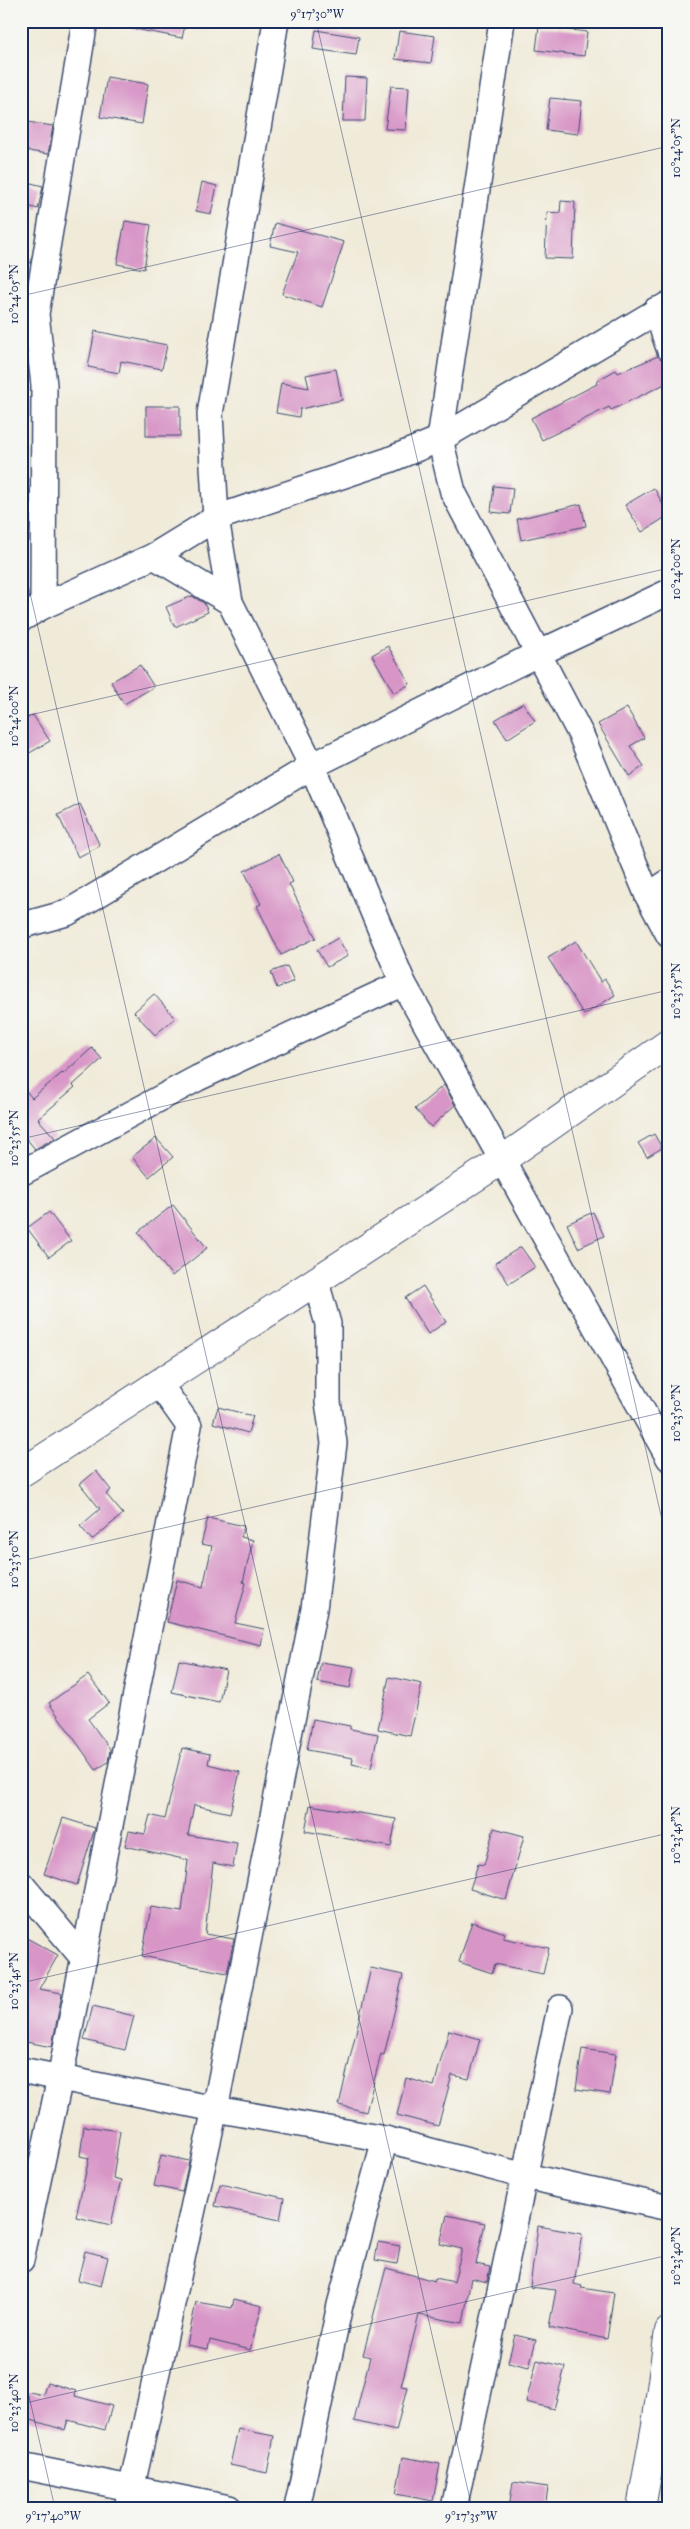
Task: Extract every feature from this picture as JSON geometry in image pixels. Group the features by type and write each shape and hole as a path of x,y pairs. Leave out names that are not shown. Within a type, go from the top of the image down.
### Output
{"main road":[{"path":"21,1473 160,1385 502,1160 669,1044"},
{"path":"641,2508 662,2427 669,2331"}],"street":[{"path":"43,606 44,385 36,314 84,21"},
{"path":"276,21 210,414 216,518 230,602 312,766 402,983 669,1458"},
{"path":"502,21 440,439 453,492 580,734 648,896 669,935"},
{"path":"21,619 43,606 154,556 216,518 389,460 440,439 662,307 669,348"},
{"path":"154,556 230,602"},
{"path":"21,924 67,913 312,766 537,654 669,592"},
{"path":"648,896 669,882"},
{"path":"21,1173 198,1078 402,983"},
{"path":"129,2498 215,2109 309,1643 322,1552 334,1442 328,1402 328,1324 316,1282"},
{"path":"21,2260 84,1959 189,1426 160,1385"},
{"path":"21,1884 84,1959"},
{"path":"454,2508 560,2008"},
{"path":"21,2070 215,2109 384,2139 525,2176 669,2208"},
{"path":"297,2508 340,2305 384,2139"},
{"path":"21,2466 129,2498 229,2508"}],"building":[{"path":"131,21 186,21 182,38 130,28"},
{"path":"539,26 587,32 584,56 536,50"},
{"path":"316,30 359,37 356,55 313,49"},
{"path":"399,31 435,36 431,63 395,59"},
{"path":"107,77 148,84 142,124 100,117"},
{"path":"345,77 367,78 365,121 343,121"},
{"path":"391,86 409,87 406,130 385,129"},
{"path":"550,98 582,101 578,134 546,130"},
{"path":"21,121 53,126 48,154 21,150"},
{"path":"27,182 43,186 38,209 21,204"},
{"path":"202,182 217,186 211,214 196,211"},
{"path":"561,201 575,202 573,259 545,258 547,212 560,213"},
{"path":"125,221 151,225 144,269 117,264"},
{"path":"275,223 344,242 322,307 282,294 298,252 270,246"},
{"path":"95,331 167,345 162,369 121,361 119,373 88,367"},
{"path":"658,356 665,362 669,371 669,382 611,410 609,407 542,440 531,418 597,384 596,381 616,370 618,373"},
{"path":"336,369 342,400 300,409 299,417 276,413 281,383 309,388 306,375"},
{"path":"146,406 180,406 180,436 146,436"},
{"path":"494,486 513,488 510,514 491,512"},
{"path":"654,488 669,515 642,532 625,505"},
{"path":"581,504 586,526 521,540 517,519"},
{"path":"192,596 204,603 208,612 175,627 166,607"},
{"path":"388,646 410,684 394,693 372,655"},
{"path":"140,665 154,687 124,704 111,682"},
{"path":"523,703 535,721 507,739 495,720"},
{"path":"627,708 644,738 630,746 644,766 629,776 598,724"},
{"path":"33,715 50,741 21,758 21,722"},
{"path":"80,804 100,846 78,857 58,815"},
{"path":"279,854 293,882 289,884 316,938 281,955 257,906 261,904 244,871"},
{"path":"338,938 348,956 327,967 317,950"},
{"path":"576,941 601,982 605,979 615,995 584,1015 548,958"},
{"path":"287,966 294,981 277,988 271,972"},
{"path":"154,994 175,1018 155,1035 134,1012"},
{"path":"92,1048 102,1059 73,1085 75,1087 38,1119 55,1138 35,1149 21,1132 21,1085 32,1098"},
{"path":"444,1085 455,1105 431,1127 415,1109"},
{"path":"654,1134 662,1148 647,1157 638,1143"},
{"path":"156,1138 173,1157 149,1177 132,1157"},
{"path":"173,1205 207,1248 172,1276 138,1232"},
{"path":"49,1212 71,1241 49,1257 27,1228"},
{"path":"593,1212 604,1236 578,1248 567,1224"},
{"path":"521,1247 535,1267 509,1284 495,1263"},
{"path":"423,1286 446,1322 428,1334 405,1298"},
{"path":"218,1407 253,1416 248,1433 213,1423"},
{"path":"96,1471 111,1490 106,1494 123,1514 92,1540 80,1526 100,1509 80,1484"},
{"path":"208,1518 244,1526 241,1537 253,1540 243,1582 246,1583 235,1623 264,1629 261,1645 167,1622 177,1580 203,1587 212,1546 201,1544"},
{"path":"179,1660 226,1670 219,1702 172,1692"},
{"path":"321,1662 354,1667 350,1688 317,1682"},
{"path":"88,1675 109,1703 88,1719 110,1749 108,1762 96,1770 49,1703"},
{"path":"389,1677 422,1684 410,1736 378,1729"},
{"path":"313,1719 378,1734 371,1768 352,1764 353,1758 307,1750"},
{"path":"182,1748 210,1754 208,1764 240,1772 230,1813 194,1805 188,1835 237,1843 233,1867 213,1863 205,1934 234,1939 227,1973 142,1956 151,1907 182,1912 188,1860 125,1846 129,1831 145,1834 150,1815 165,1819"},
{"path":"310,1805 396,1819 391,1847 305,1831"},
{"path":"63,1818 95,1828 77,1885 44,1874"},
{"path":"494,1828 524,1836 506,1900 470,1889 478,1864 484,1865"},
{"path":"472,1922 505,1933 503,1938 549,1948 543,1974 495,1964 492,1973 459,1962"},
{"path":"21,1935 58,1955 39,1989 62,1993 52,2047 21,2041"},
{"path":"371,1968 403,1975 384,2055 381,2054 366,2112 339,2105"},
{"path":"93,2006 134,2016 125,2050 84,2040"},
{"path":"449,2030 480,2039 469,2079 452,2075 438,2126 397,2115 406,2078 434,2086"},
{"path":"582,2049 616,2054 610,2094 576,2089"},
{"path":"84,2126 120,2131 113,2178 121,2180 111,2225 76,2217 89,2158 80,2156"},
{"path":"161,2155 189,2161 182,2192 154,2186"},
{"path":"220,2184 284,2198 280,2220 215,2206"},
{"path":"447,2215 485,2223 476,2264 490,2267 487,2282 471,2278 463,2323 419,2315 401,2386 407,2387 396,2431 354,2421 370,2357 363,2355 386,2268 435,2281 435,2278 454,2282 462,2249 440,2244"},
{"path":"538,2226 582,2234 574,2284 582,2286 581,2288 614,2293 607,2339 549,2327 556,2290 530,2287"},
{"path":"378,2242 400,2246 397,2264 375,2260"},
{"path":"85,2251 108,2257 101,2286 78,2280"},
{"path":"234,2299 262,2306 250,2350 210,2340 208,2349 187,2345 196,2302 232,2308"},
{"path":"515,2335 536,2340 529,2367 508,2362"},
{"path":"537,2360 565,2367 554,2409 526,2402"},
{"path":"47,2382 76,2391 75,2396 112,2406 105,2430 68,2420 65,2430 21,2417 21,2390 43,2395"},
{"path":"238,2429 274,2436 267,2473 230,2465"},
{"path":"403,2457 440,2464 433,2501 396,2494"},
{"path":"513,2482 548,2487 545,2508 509,2508"}]}
